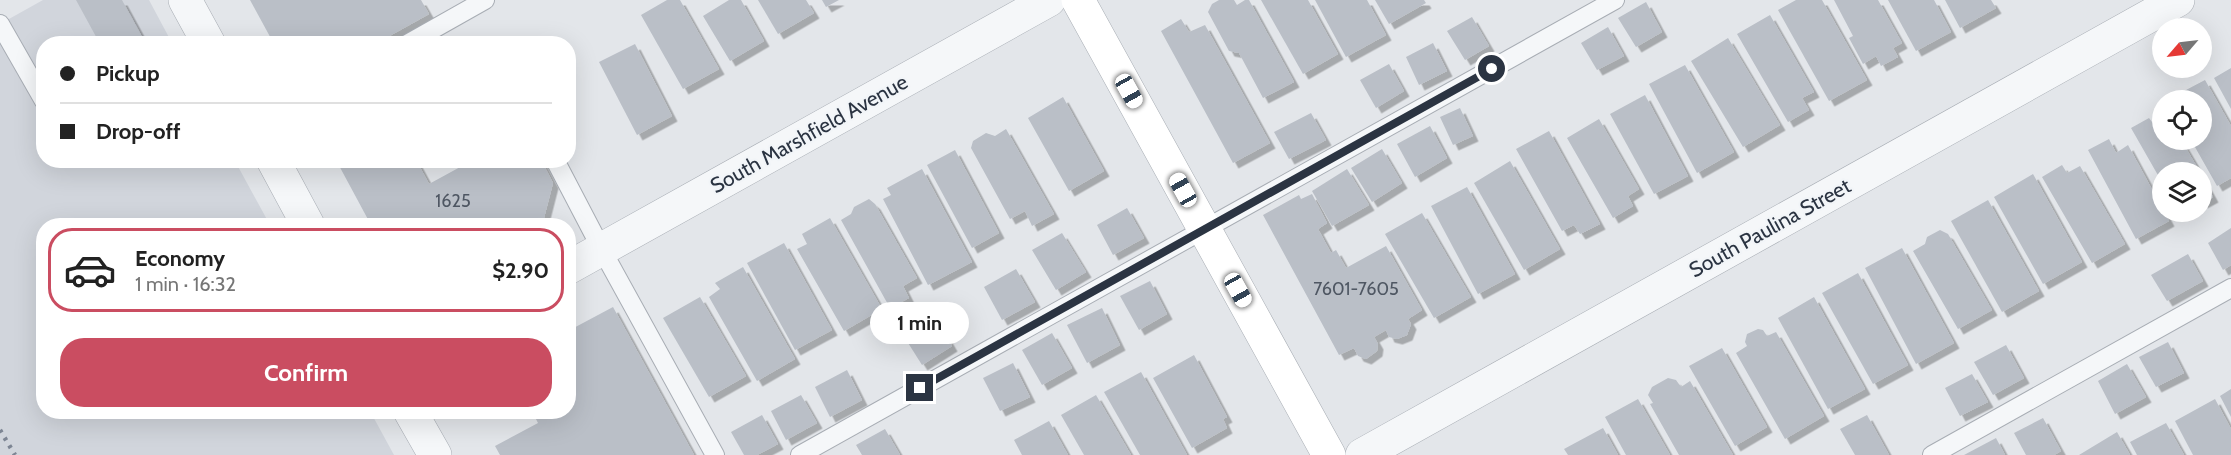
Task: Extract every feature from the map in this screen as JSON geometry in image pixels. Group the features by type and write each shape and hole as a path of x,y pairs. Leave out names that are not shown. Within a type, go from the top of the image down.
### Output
{"street":[{"path":"185,0 205,36"},
{"name":"South Marshfield Avenue","path":"576,264 1049,0"},
{"path":"1078,0 1329,455"},
{"name":"South Paulina Street","path":"1362,455 2178,0"},
{"path":"277,168 304,218"},
{"path":"415,419 435,455"}],"lane":[{"path":"421,36 485,0"},
{"path":"800,455 1615,0"},
{"path":"0,24 36,87"},
{"path":"559,168 715,455"},
{"path":"1932,455 2231,288"}],"shaded area":[{"path":"43,0 149,0 168,36 36,36 36,168 239,168 266,218 36,218 36,419 374,419 394,455 0,455 0,24"}],"building":[{"path":"76,0 122,0 142,36 96,36"},
{"path":"250,0 421,0 429,14 389,36 270,36"},
{"path":"667,0 680,0 719,69 683,89 641,15"},
{"path":"729,0 741,0 764,41 730,61 703,16"},
{"path":"758,0 806,0 814,13 778,34"},
{"path":"822,0 839,0 826,7"},
{"path":"1219,0 1234,0 1237,5 1249,0 1294,82 1263,98 1239,53 1229,51 1208,12 1212,4"},
{"path":"1261,0 1308,0 1338,54 1303,74"},
{"path":"1315,0 1367,0 1386,35 1346,57"},
{"path":"1375,0 1424,0 1426,3 1389,24"},
{"path":"1796,0 1822,0 1867,80 1829,101 1778,10"},
{"path":"1834,0 1878,0 1902,43 1893,48 1898,57 1881,66 1876,56 1863,64 1849,38 1853,36"},
{"path":"1888,0 1934,0 1951,32 1916,51"},
{"path":"1945,0 1991,0 1996,8 1960,28"},
{"path":"1646,2 1662,32 1636,47 1618,18"},
{"path":"1770,15 1814,92 1802,98 1809,110 1788,122 1737,34"},
{"path":"1472,17 1489,46 1465,60 1447,31"},
{"path":"1181,19 1189,32 1205,25 1270,143 1233,163 1161,31"},
{"path":"1608,27 1624,56 1597,70 1581,43"},
{"path":"1728,38 1780,125 1743,147 1691,61"},
{"path":"1433,43 1447,71 1419,85 1406,57"},
{"path":"635,44 672,116 637,135 599,62"},
{"path":"1389,64 1404,91 1376,108 1360,80"},
{"path":"1685,65 1734,152 1697,173 1649,84"},
{"path":"2231,68 2231,109 2214,78"},
{"path":"2205,80 2211,90 2186,90"},
{"path":"2212,92 2231,126 2231,178 2217,186 2212,177 2212,162 2203,162 2197,150 2212,150"},
{"path":"1645,95 1688,176 1654,194 1610,114"},
{"path":"1063,97 1104,171 1069,191 1028,118"},
{"path":"1460,108 1473,136 1453,145 1440,117"},
{"path":"1311,113 1326,140 1289,159 1274,132"},
{"path":"2149,118 2152,122 2152,150 2187,150 2194,162 2152,162 2152,165 2131,128"},
{"path":"1599,119 1639,189 1628,196 1633,206 1613,218 1567,138"},
{"path":"1430,126 1447,158 1415,177 1397,144"},
{"path":"1006,129 1054,214 1032,226 1025,211 1010,219 971,148 973,141 986,133 995,136"},
{"path":"1549,131 1600,224 1580,234 1574,225 1562,231 1516,149"},
{"path":"2109,139 2116,153 2128,145 2152,189 2152,222 2167,222 2136,239 2088,150"},
{"path":"1382,149 1402,183 1372,202 1351,168"},
{"path":"955,150 999,233 972,248 927,165"},
{"path":"1510,161 1560,249 1524,270 1474,183"},
{"path":"2062,165 2067,173 2080,166 2125,244 2092,263 2042,177"},
{"path":"340,168 420,168 429,184 458,168 545,168 553,183 544,218 367,218"},
{"path":"922,169 972,262 928,285 883,199 891,195 887,188"},
{"path":"1347,169 1369,205 1332,226 1312,191"},
{"path":"2033,174 2082,262 2043,284 1994,197"},
{"path":"1467,187 1515,274 1478,294 1431,206"},
{"path":"1312,194 1327,223 1318,229 1331,253 1336,250 1346,268 1386,246 1422,310 1408,319 1411,324 1407,335 1397,339 1389,337 1386,330 1374,337 1378,344 1377,351 1366,359 1358,356 1354,348 1339,355 1263,215 1299,195 1301,199"},
{"path":"869,199 875,204 917,278 903,286 909,298 890,308 841,220 851,214 854,207"},
{"path":"1988,200 2039,291 2002,312 1951,221"},
{"path":"1127,208 1144,238 1113,255 1097,225"},
{"path":"1422,213 1471,297 1434,318 1385,234"},
{"path":"830,218 882,309 844,331 797,249 807,244 802,234"},
{"path":"2231,228 2231,265 2223,270 2208,243"},
{"path":"1940,230 1948,234 1992,310 1958,329 1913,251 1925,244 1927,237"},
{"path":"1062,233 1086,272 1056,290 1032,250"},
{"path":"784,243 832,330 795,350 747,263"},
{"path":"1902,248 1954,343 1916,364 1865,268"},
{"path":"2188,254 2203,281 2167,301 2151,275"},
{"path":"743,267 795,359 757,381 709,297 720,289 715,283"},
{"path":"1016,269 1035,302 1002,320 984,287"},
{"path":"1858,273 1908,365 1873,384 1822,293"},
{"path":"1150,281 1167,314 1139,330 1120,296"},
{"path":"700,297 746,376 709,397 663,318"},
{"path":"1814,297 1865,389 1828,409 1778,318"},
{"path":"613,307 694,455 500,455 495,446 538,423 536,419 576,419 576,327"},
{"path":"930,308 952,346 922,365 898,327"},
{"path":"1102,308 1120,345 1087,363 1067,325"},
{"path":"1758,329 1763,330 1767,336 1776,332 1824,416 1785,439 1736,353 1747,346 1745,342 1747,334"},
{"path":"1052,333 1072,368 1042,385 1022,350"},
{"path":"2168,342 2184,373 2156,387 2139,357"},
{"path":"2006,345 2024,378 1993,395 1974,362"},
{"path":"1722,348 1767,427 1735,446 1689,366"},
{"path":"1194,355 1227,417 1223,419 1227,428 1192,448 1153,378"},
{"path":"1013,363 1030,397 1000,411 983,378"},
{"path":"2127,364 2146,397 2115,414 2098,381"},
{"path":"847,370 862,400 830,417 815,387"},
{"path":"1141,372 1187,455 1140,455 1104,392"},
{"path":"1972,374 1988,402 1960,416 1945,388"},
{"path":"1668,378 1676,380 1681,387 1690,381 1733,455 1679,455 1650,404 1653,403 1648,395 1652,387"},
{"path":"2231,389 2231,417 2220,396"},
{"path":"801,395 817,423 786,440 771,411"},
{"path":"1096,395 1131,455 1084,455 1061,415"},
{"path":"1638,399 1670,455 1626,455 1605,417"},
{"path":"2215,399 2231,429 2231,455 2193,455 2175,421"},
{"path":"762,415 778,444 757,455 744,455 731,432"},
{"path":"1867,415 1889,455 1855,455 1840,429"},
{"path":"2043,418 2061,451 2054,455 2026,455 2014,433"},
{"path":"1049,421 1068,455 1022,455 1014,440"},
{"path":"2166,423 2184,455 2137,455 2130,442"},
{"path":"1603,428 1618,455 1568,455 1564,449"},
{"path":"885,429 900,455 862,455 856,445"},
{"path":"2117,432 2130,455 2079,455"},
{"path":"1996,438 2005,455 1964,455"}],"railway":[{"path":"0,430 15,455"}],"route":[{"path":"920,388 1492,69"}]}
